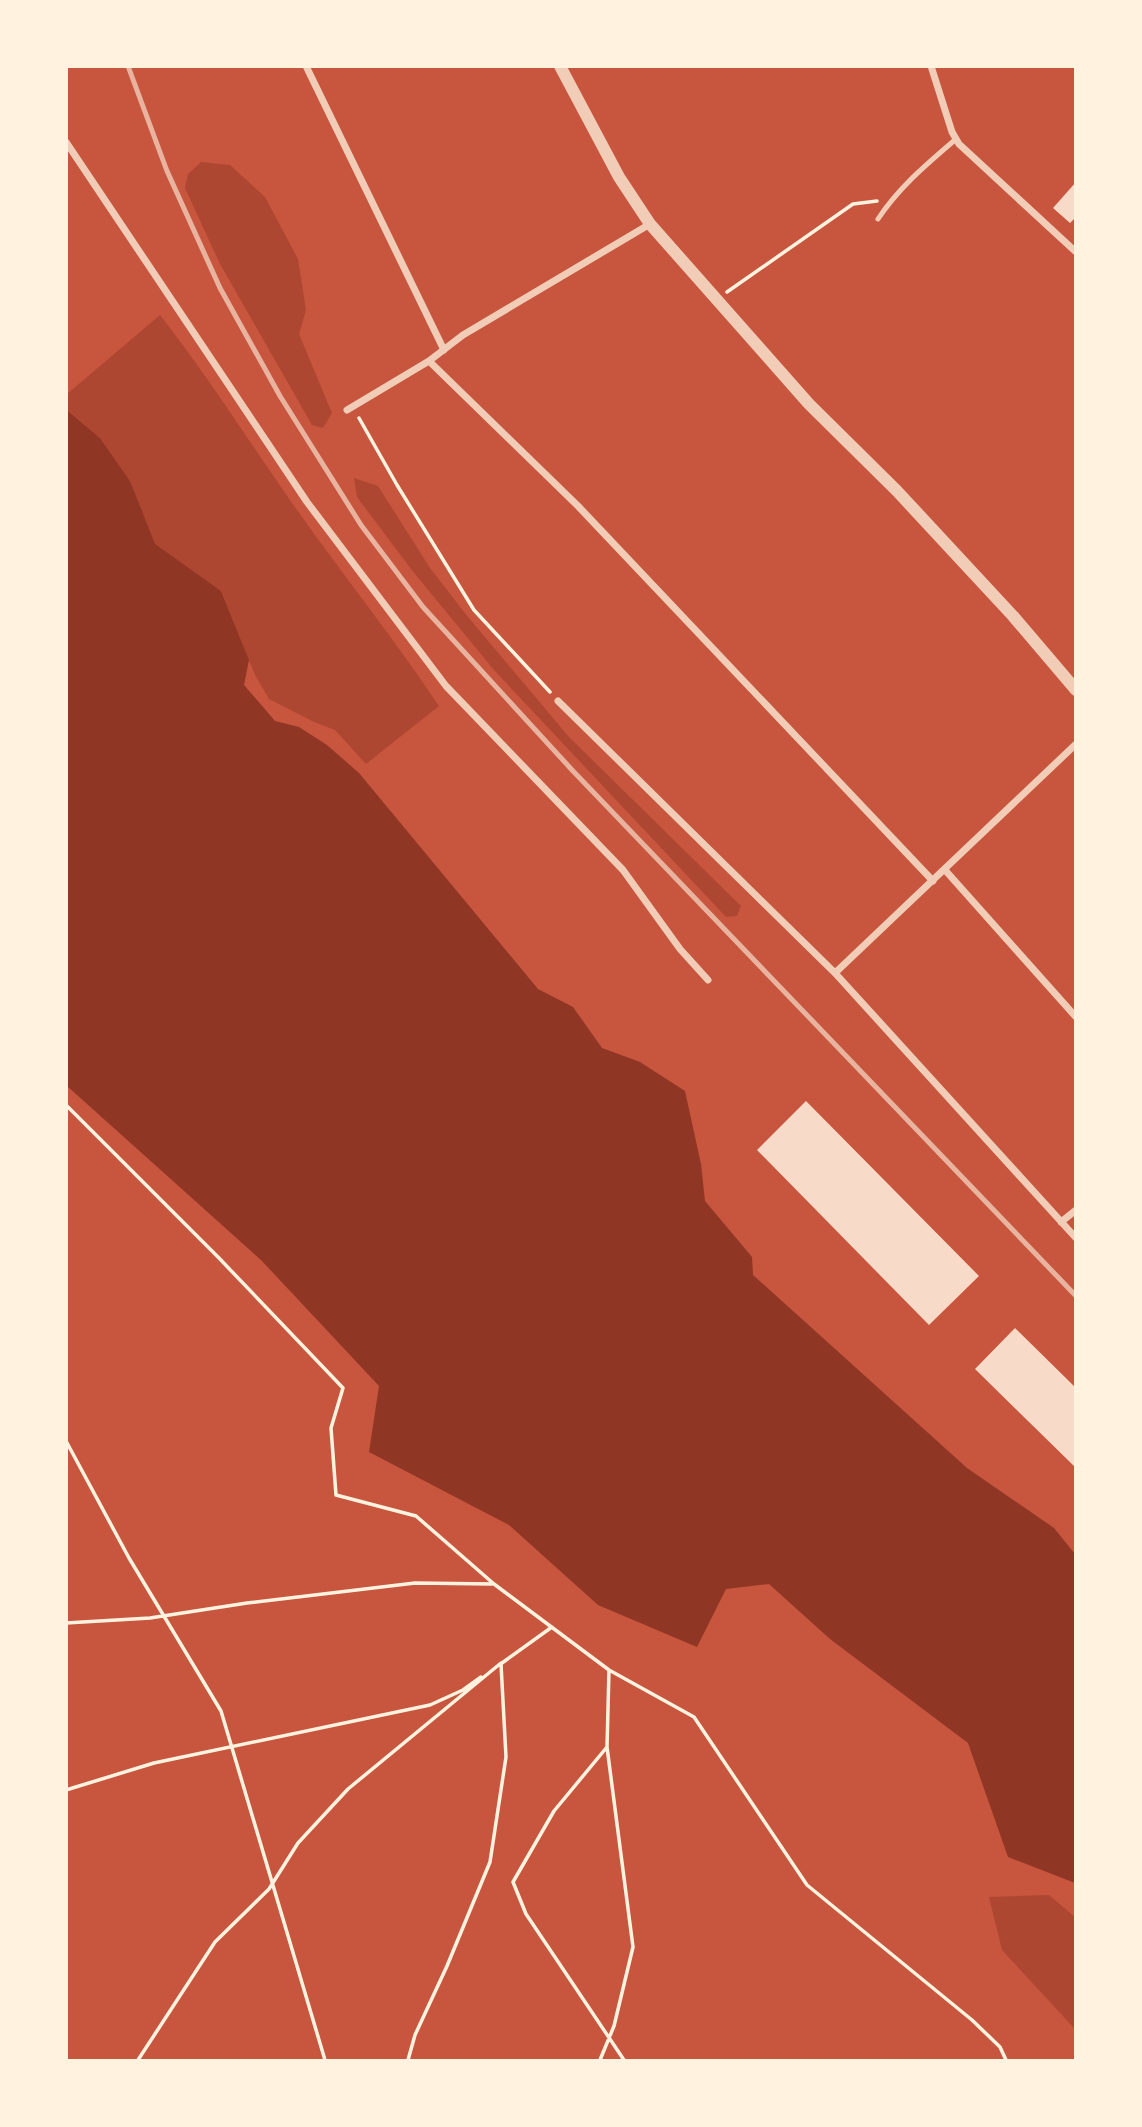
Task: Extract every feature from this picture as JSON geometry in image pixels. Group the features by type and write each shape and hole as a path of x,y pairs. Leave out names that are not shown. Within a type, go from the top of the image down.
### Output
{"street":[{"path":"306,66 444,350"},
{"path":"560,66 619,177 650,224 809,404 924,520 1013,616 1076,690"},
{"path":"931,66 956,139 972,158 1076,252"},
{"path":"66,142 307,502 446,686 622,870 680,948 708,980"},
{"path":"350,409 429,361 463,335 650,224"},
{"path":"429,361 578,506 933,881"},
{"path":"558,701 835,973 1076,1238"},
{"path":"835,973 1076,744"},
{"path":"945,870 1076,1017"},
{"path":"1061,1222 1076,1210"}],"lane":[{"path":"878,219 890,201 914,175 956,139"}],"path":[{"path":"716,300 853,204 890,201"},
{"path":"350,409 474,610 558,701"},
{"path":"66,1105 218,1257 343,1388 331,1428 336,1495 416,1516 494,1584 610,1670 694,1717 807,1885 972,2020 1000,2047 1006,2060"},
{"path":"66,1441 129,1558 221,1711 325,2060"},
{"path":"66,1623 164,1616 415,1583 494,1584"},
{"path":"66,1790 154,1763 231,1745 430,1705 463,1690 552,1628"},
{"path":"138,2060 215,1942 272,1884 298,1843 348,1788 501,1663"},
{"path":"408,2060 415,2035 490,1862 506,1757 501,1663"},
{"path":"600,2060 609,2038 633,1947 607,1747 610,1670"},
{"path":"607,1747 554,1811 513,1882 526,1914 624,2060"}],"shaded area":[{"path":"201,162 230,165 265,197 298,259 306,310 299,334 332,413 323,428 312,425 220,264 185,188 188,174"},
{"path":"160,315 439,706 366,764 335,730 269,699 255,675 221,591 153,545 130,481 100,438 67,409 67,394"},
{"path":"66,409 100,438 130,481 155,544 221,591 249,660 244,685 275,721 299,727 327,745 359,773 538,989 573,1007 602,1048 640,1062 685,1091 701,1164 705,1201 752,1257 753,1275 967,1468 1054,1528 1075,1554 1075,1883 1008,1857 968,1743 830,1639 769,1584 726,1589 697,1647 598,1605 509,1525 369,1452 379,1386 262,1261 67,1086"},
{"path":"354,478 378,486 430,568 468,617 569,737 741,906 737,916 726,917 494,670 411,569 357,497"},
{"path":"1049,1895 1075,1917 1075,2029 1002,1950 989,1897"}],"building":[{"path":"1076,182 1076,217 1070,223 1053,208"},
{"path":"806,1101 979,1276 929,1325 757,1150"},
{"path":"1015,1328 1076,1388 1076,1468 975,1369"}],"railway":[{"path":"128,66 167,171 220,288 280,396 361,525 423,607 573,771 1076,1296"}]}
